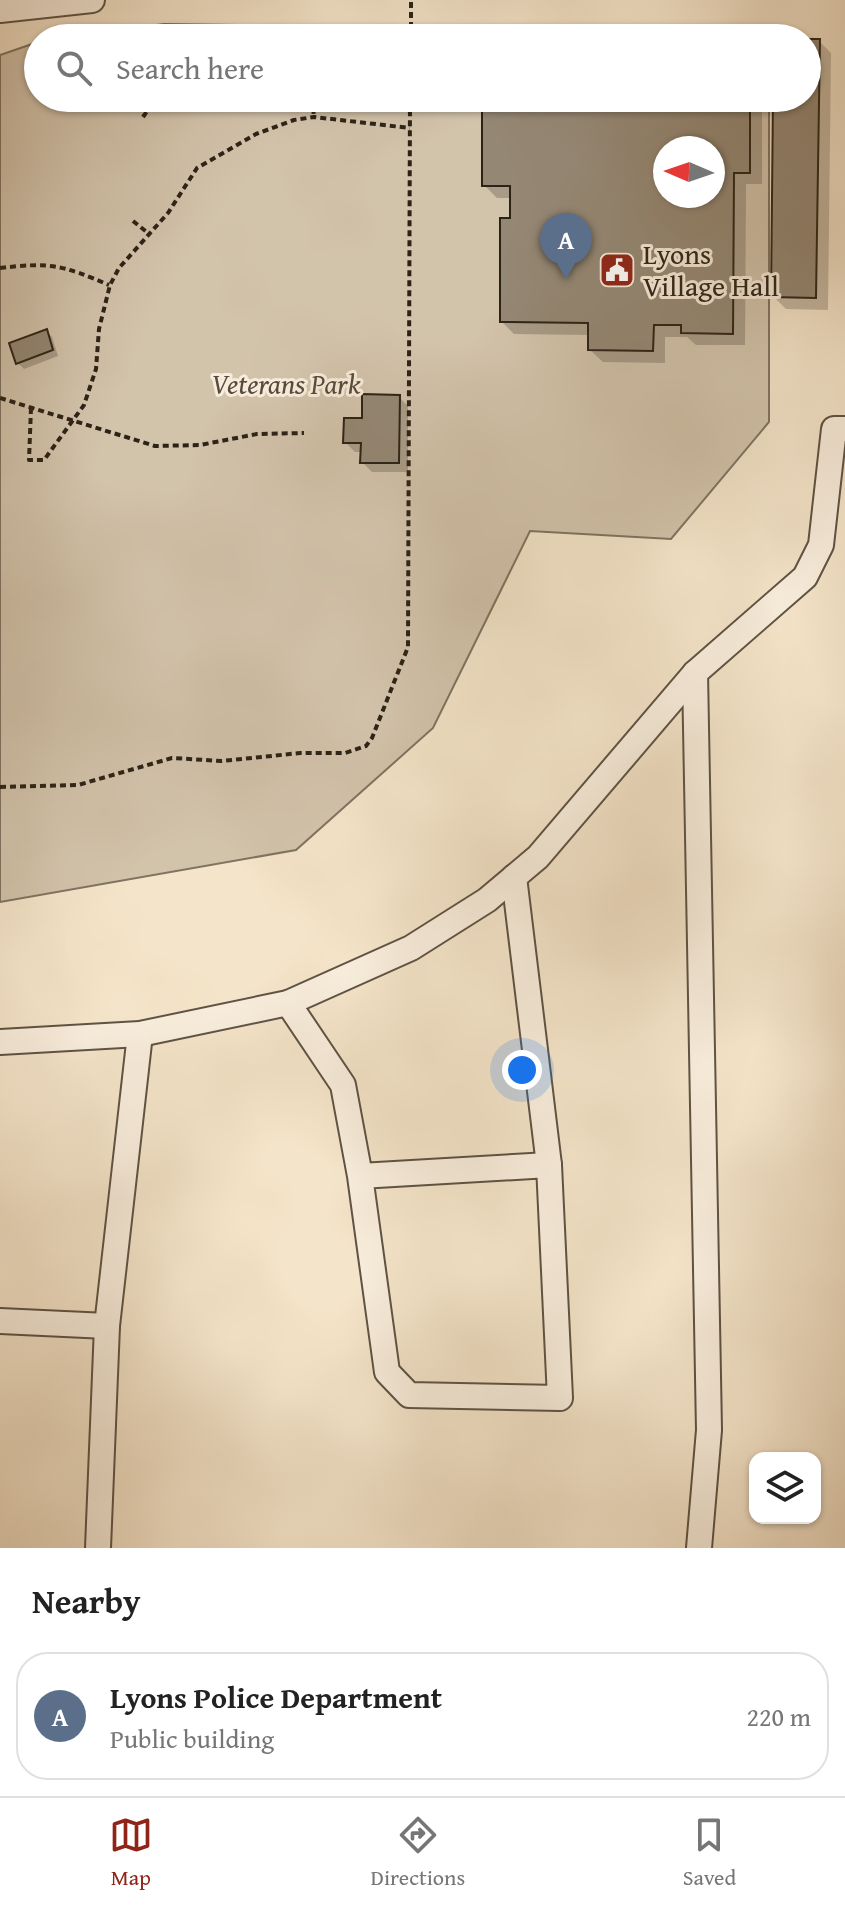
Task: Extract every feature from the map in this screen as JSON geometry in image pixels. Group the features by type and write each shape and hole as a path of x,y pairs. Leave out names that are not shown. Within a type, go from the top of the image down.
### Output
{"street":[{"path":"6,9 92,0"},
{"path":"0,1042 140,1034 288,1003 411,948 487,900 538,857 695,673 805,577 821,545 834,429 845,429"},
{"path":"695,673 709,1430 699,1548"},
{"path":"288,1003 343,1085 360,1176 387,1372 409,1395 560,1398 549,1165 514,877"},
{"path":"98,1548 107,1326 140,1034"},
{"path":"360,1176 549,1165"},
{"path":"0,1321 107,1326"}],"path":[{"path":"411,0 411,24"},
{"path":"143,117 146,112"},
{"path":"313,112 314,117"},
{"path":"0,787 78,785 172,758 222,761 300,753 345,753 366,746 372,738 408,647 410,112"},
{"path":"31,408 29,460 44,460 74,423 96,369 99,329 110,285 148,233 168,213 197,168 277,124 314,117 410,128"},
{"path":"133,221 148,233"},
{"path":"0,268 38,263 60,266 110,285"},
{"path":"0,398 155,446 200,445 257,434 304,433"}],"green space":[{"name":"Veterans Park","path":"24,47 24,112 769,112 769,422 671,539 530,531 433,728 296,850 0,902 0,55"}],"building":[{"name":"Lyons Village Hall","path":"482,112 750,112 750,173 734,173 733,334 681,333 681,325 654,325 653,351 588,350 588,323 500,322 500,218 510,218 510,186 482,186"},
{"path":"773,112 819,112 816,298 771,297"},
{"path":"47,329 53,350 16,364 9,343"},
{"path":"362,394 400,395 399,463 360,463 361,443 343,443 344,418 362,418"}],"place":[{"name":"Lyons Village Hall","path":"617,270"},
{"name":"Lyons Police Department","path":"566,279"}]}
